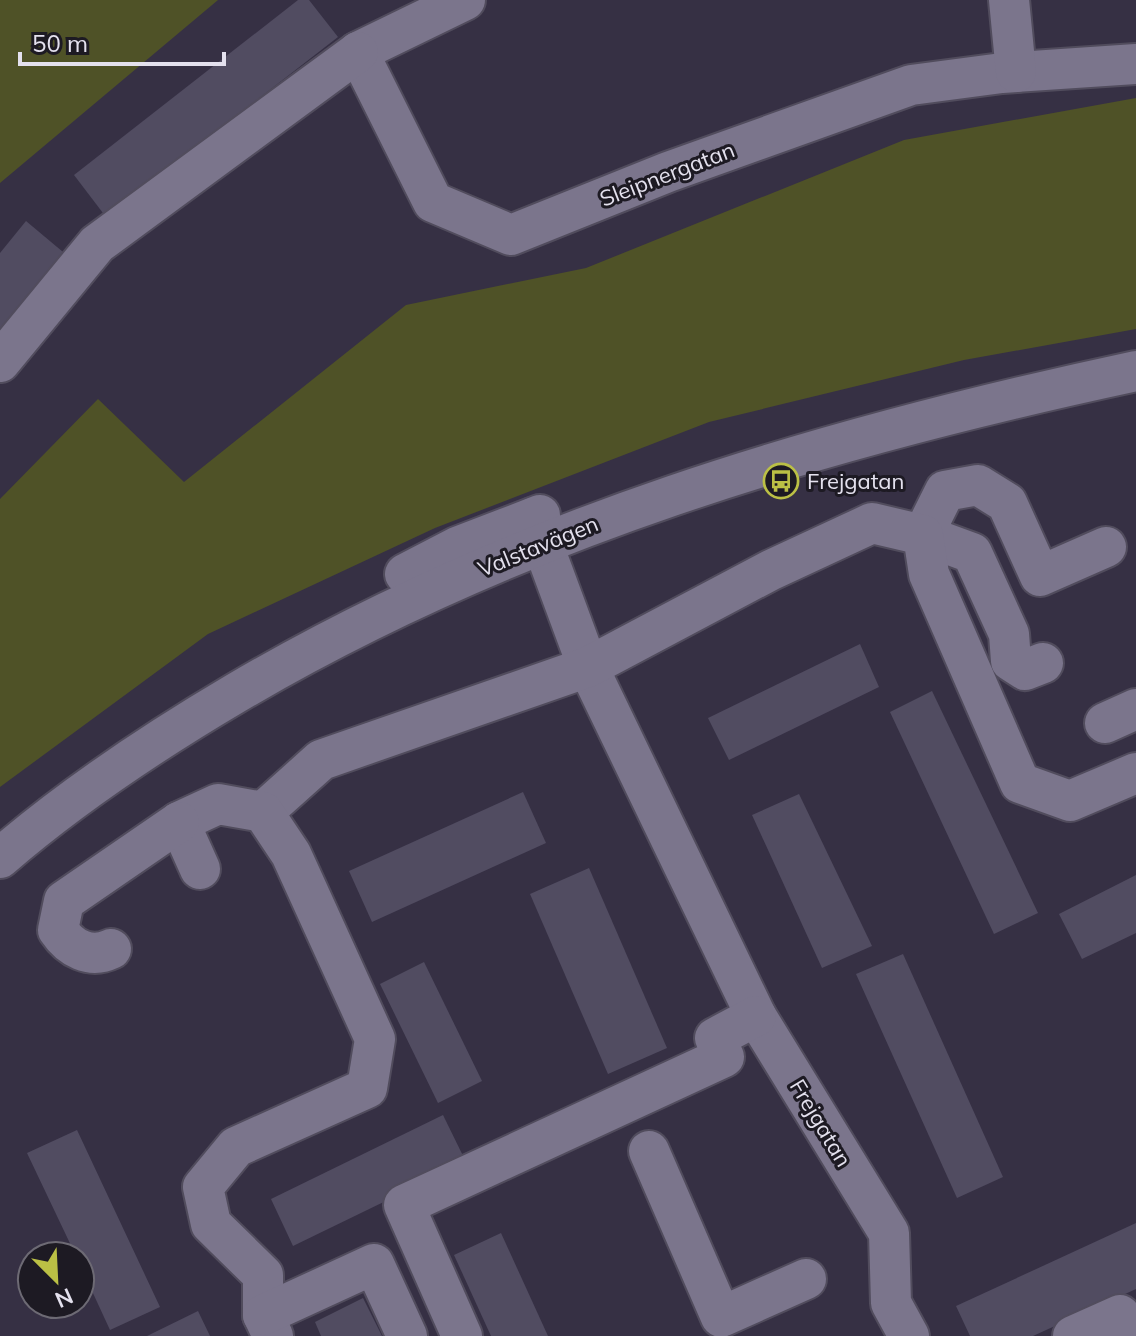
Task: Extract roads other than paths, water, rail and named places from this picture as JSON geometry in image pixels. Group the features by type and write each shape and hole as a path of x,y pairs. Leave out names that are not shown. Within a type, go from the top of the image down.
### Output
{"street":[{"path":"0,362 97,244 358,52 465,0"},
{"path":"1009,0 1016,72"},
{"name":"Sleipnergatan","path":"358,52 433,202 511,235 668,172 911,85 1016,72 1136,64"},
{"name":"Valstavägen","path":"0,858 41,823 150,744 321,643 537,530 719,452 943,388 1136,346"},
{"name":"Valstavägen","path":"0,826 136,722 298,628 457,547 537,530 975,405 1136,371"},
{"path":"1106,547 1040,576 1007,503 978,485 945,491 923,535 929,574 1020,783 1070,801 1136,773"},
{"path":"263,812 321,760 588,667 771,570 872,523 923,535 972,553 1009,634 1011,661 1025,670 1043,663"},
{"name":"Frejgatan","path":"537,530 588,667 756,1016 889,1233 891,1303 909,1336"},
{"path":"111,949 101,954 85,952 66,942 58,930 64,901 179,822 218,804 263,812 291,854 375,1039 367,1088 236,1147 203,1187 211,1224 263,1275 268,1326 374,1264 407,1336"},
{"path":"179,822 200,869"},
{"path":"462,1336 404,1205 722,1067 715,1038 756,1016"},
{"path":"649,1151 721,1317 806,1279"},
{"path":"1073,1336 1120,1315 1130,1336"}],"place":[{"name":"Frejgatan","path":"781,481"}]}
